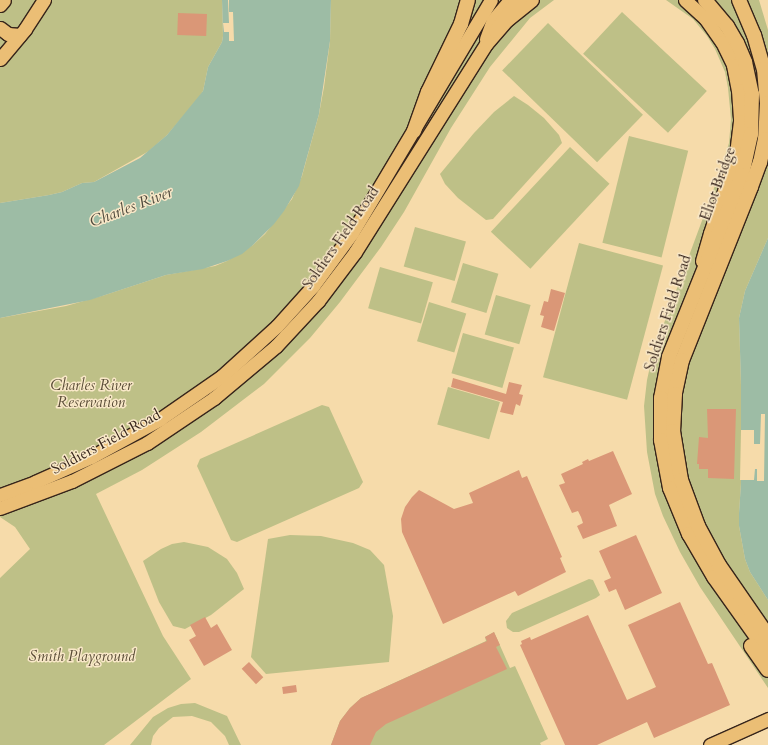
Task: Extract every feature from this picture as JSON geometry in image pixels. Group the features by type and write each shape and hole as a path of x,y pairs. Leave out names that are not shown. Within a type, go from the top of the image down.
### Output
{"highway":[{"path":"414,131 428,92 461,24 468,0"},
{"path":"496,31 519,0"},
{"name":"Eliot Bridge","path":"694,292 742,175 750,145 752,122 751,88 740,49 725,22 705,0"},
{"name":"Soldiers Field Road","path":"739,0 754,35 764,69 767,97 766,132 756,173 686,346 677,380 673,412 674,446 681,480 694,517 719,565 768,636"},
{"name":"Soldiers Field Road","path":"694,292 667,363 661,398 660,433 663,461 672,495 686,528 702,558 768,653"},
{"path":"694,517 768,620"},
{"path":"702,558 722,603 768,670"}],"main road":[{"path":"0,5 4,0"},
{"path":"0,58 20,35 44,0"},
{"name":"Soldiers Field Road","path":"0,495 66,469 143,429 192,398 251,351 290,312 334,260 361,220 491,0"},
{"path":"483,48 493,20 510,0"},
{"name":"Soldiers Field Road","path":"0,508 78,478 147,443 214,398 276,346 318,301 355,252 483,48 496,31 532,0"},
{"name":"Soldiers Field Road","path":"685,0 708,22 727,52 736,76 740,107 739,135 734,162 710,233 694,292"},
{"path":"0,28 8,34 20,35"},
{"path":"0,42 2,50 0,58"},
{"path":"710,745 768,719"}],"green space":[{"path":"0,0 222,0 222,42 208,67 203,91 198,99 167,135 149,151 94,182 82,183 62,192 49,195 0,203"},
{"name":"Charles River Reservation","path":"331,0 554,0 530,18 490,67 451,128 404,212 381,247 340,302 310,338 264,384 201,432 142,470 96,494 163,636 191,679 104,745 0,745 0,578 30,549 15,527 0,517 0,318 66,306 166,275 215,266 227,261 253,245 265,234 292,199 302,176 319,114 324,87 330,41"},
{"path":"666,0 759,0 768,30 768,238 745,291 739,318 741,483 739,526 745,559 750,572 768,600 768,688 700,587 680,552 663,516 655,494 647,452 644,406 647,380 653,353 720,172 729,143 731,119 725,72 715,49 707,36 693,19"},
{"path":"622,12 707,91 668,133 583,54"},
{"path":"548,23 643,115 597,162 502,70"},
{"path":"514,96 544,118 559,135 562,143 493,219 486,220 458,198 445,184 440,174 474,133 494,112"},
{"path":"629,136 688,151 662,257 602,243"},
{"path":"570,147 609,184 530,269 491,232"},
{"path":"415,227 466,242 455,281 404,266"},
{"path":"579,243 663,266 627,400 543,377"},
{"path":"463,263 498,274 486,313 451,302"},
{"path":"380,267 433,282 421,323 368,308"},
{"path":"496,295 531,305 519,344 485,334"},
{"path":"429,302 466,313 454,353 417,341"},
{"path":"463,333 514,348 502,388 451,373"},
{"path":"448,387 500,402 489,439 437,424"},
{"path":"322,405 329,407 363,482 359,488 237,542 231,540 197,466 200,459"},
{"path":"290,535 321,536 353,543 370,550 384,565 393,616 389,662 266,674 251,657 268,539"},
{"path":"184,542 208,547 227,559 237,573 244,589 211,615 185,629 173,626 159,602 143,561 161,549 172,544"},
{"path":"589,579 593,580 600,595 596,598 519,632 513,632 507,628 506,621 512,613"},
{"path":"494,632 510,668 515,666 548,739 540,743 541,745 331,745 340,721 350,708 361,698 486,641 485,637"},
{"path":"195,703 227,716 241,745 229,745 225,736 211,722 192,716 173,717 159,728 153,736 151,745 130,745 153,717 168,708 181,704"}],"water":[{"name":"Charles River","path":"222,0 331,0 330,41 319,114 299,186 284,211 274,224 253,245 242,254 227,261 203,269 166,275 90,300 0,318 0,203 49,195 62,192 82,183 94,182 140,158 167,135 203,91 208,67 222,42"},
{"path":"768,238 768,600 750,572 745,559 739,526 741,483 741,385 739,318 745,291"}],"pier":[{"path":"228,0 229,12 233,12 234,41 229,41 229,32 224,32 223,23 229,23"},
{"path":"761,414 765,414 764,481 757,481 757,469 755,469 754,480 740,480 741,430 754,430 754,444 760,444"}],"building":[{"path":"178,13 207,14 206,36 177,35"},
{"path":"551,289 565,293 554,331 541,327 544,316 540,315 544,301 548,302"},
{"path":"453,378 506,394 509,382 522,385 519,394 523,395 520,406 516,404 513,415 500,412 503,402 451,387"},
{"path":"707,409 736,409 734,479 708,478 708,469 699,469 699,464 697,464 699,437 708,438"},
{"path":"613,451 632,494 609,505 617,526 583,539 577,526 583,523 581,517 578,511 572,513 559,485 565,483 561,474 583,464 582,462 588,459 589,461"},
{"path":"519,470 522,478 527,476 562,557 560,558 566,572 518,596 515,591 443,624 402,532 401,519 405,507 419,490 454,509 473,503 469,493"},
{"path":"636,535 662,593 625,610 616,589 609,592 604,581 611,578 599,551"},
{"path":"680,602 708,664 712,663 730,705 654,738 647,722 597,745 565,745 520,645 522,644 521,641 530,637 531,640 588,615 627,700 656,687 628,625"},
{"path":"205,617 211,628 217,624 232,650 204,666 189,640 196,636 190,625"},
{"path":"494,632 500,645 496,647 507,669 386,724 376,732 370,745 331,745 340,721 350,708 361,698 487,641 485,637"},
{"path":"249,662 263,677 256,684 242,669"},
{"path":"296,685 297,692 283,694 282,687"}],"park label":[{"name":"Smith Playground","path":"82,657"}]}
